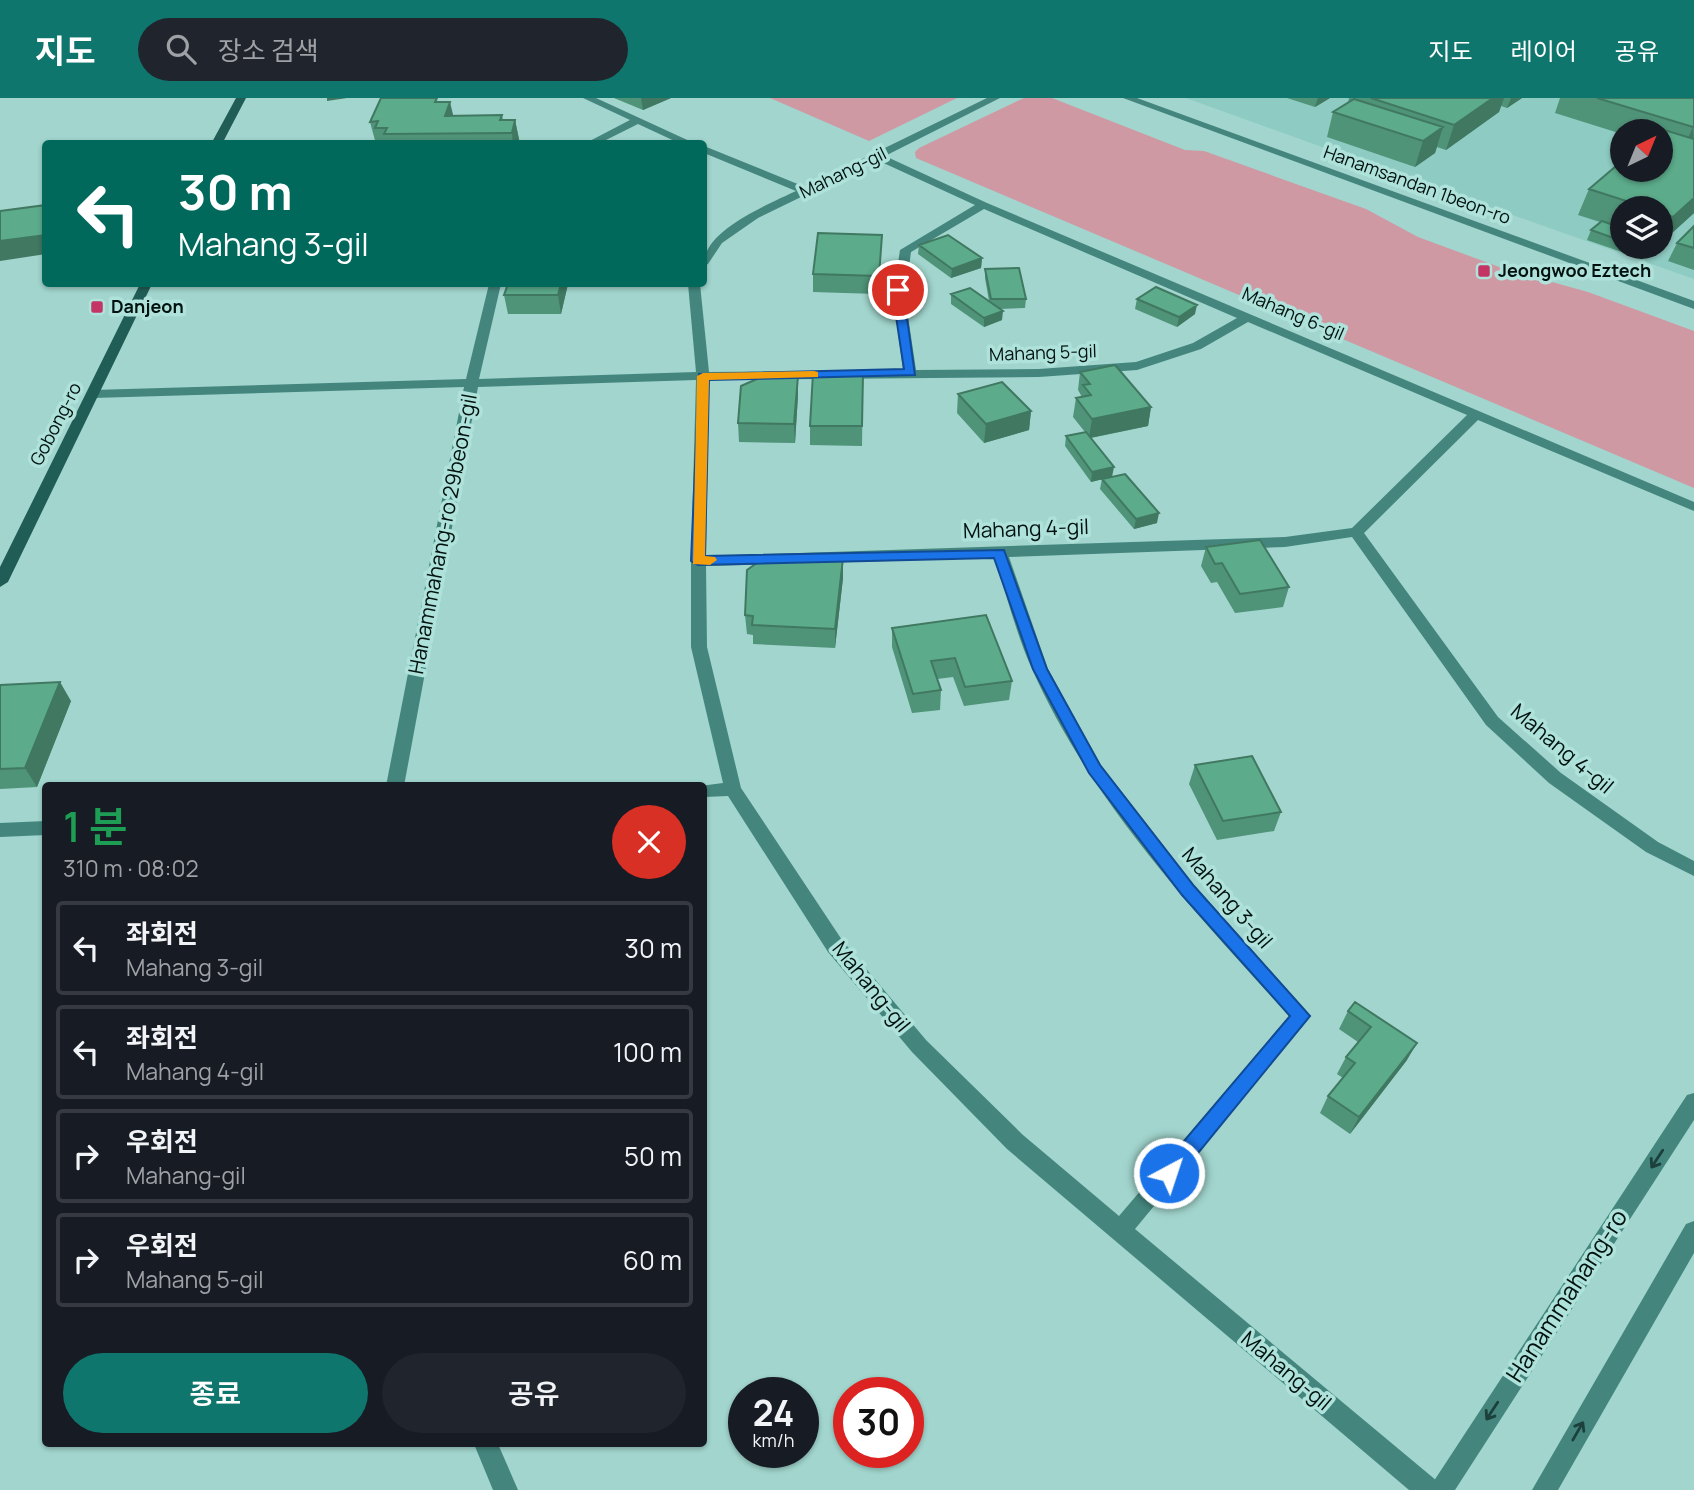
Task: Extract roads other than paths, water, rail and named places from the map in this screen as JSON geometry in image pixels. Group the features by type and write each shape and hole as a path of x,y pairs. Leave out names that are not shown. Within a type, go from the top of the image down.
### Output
{"main road":[{"path":"218,140 242,98"},
{"name":"Gobong-ro","path":"0,582 145,287"}],"street":[{"path":"588,98 682,140"},
{"name":"Mahang-gil","path":"707,258 718,241 754,216 995,98"},
{"name":"Hanamsandan 1beon-ro","path":"1128,98 1694,305"},
{"path":"597,140 637,121"},
{"path":"707,150 805,191"},
{"name":"Mahang 6-gil","path":"877,156 983,205 1694,507"},
{"path":"910,372 898,290 898,273 906,250 983,205"},
{"name":"Hanammahang-ro 29beon-gil","path":"396,782 472,382 494,287"},
{"name":"Mahang-gil","path":"694,287 703,376 698,561 699,647 733,789 835,946 919,1046 1015,1142 1428,1490"},
{"name":"Mahang 5-gil","path":"93,394 703,376 910,372 1039,373 1137,366 1197,346 1249,316"},
{"path":"1356,532 1476,414"},
{"name":"Mahang 4-gil","path":"698,561 1285,542 1356,532 1492,721 1555,778 1652,846 1694,869"},
{"name":"Mahang 3-gil","path":"1000,553 1040,669 1095,769 1188,891 1301,1016 1119,1232"},
{"path":"707,791 733,789"},
{"path":"0,831 42,828"},
{"name":"Hanammahang-ro","path":"1440,1490 1694,1102"},
{"path":"1544,1490 1694,1232"},
{"path":"487,1447 506,1490"}],"place":[{"name":"Jeongwoo Eztech","path":"1484,271"},
{"name":"Danjeon","path":"97,307"}]}
